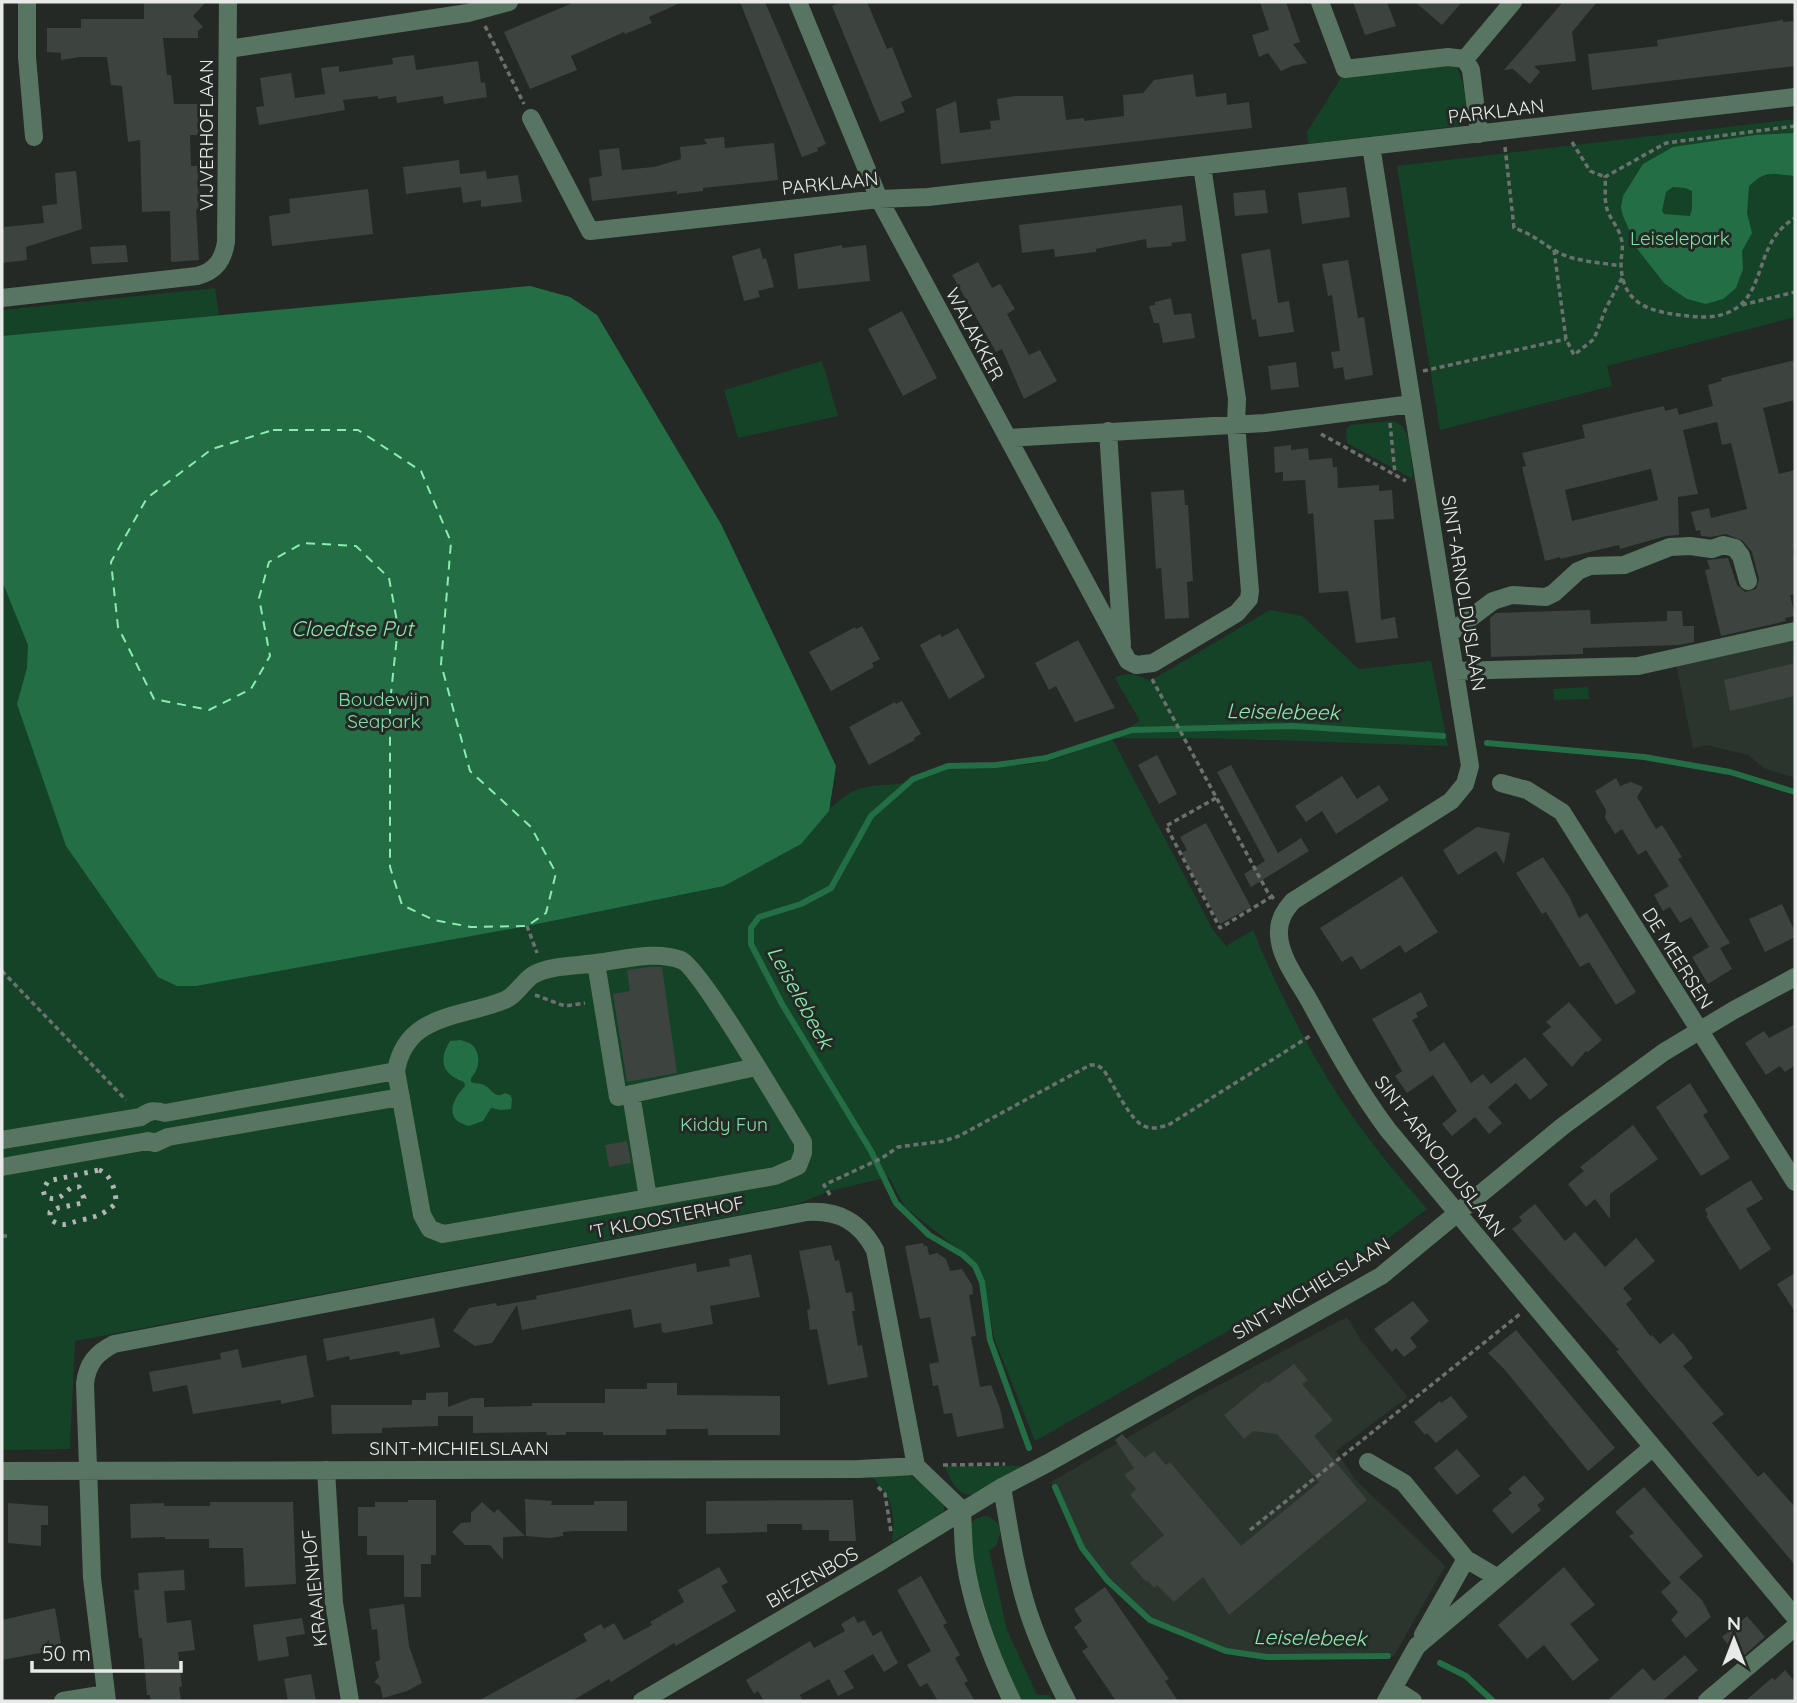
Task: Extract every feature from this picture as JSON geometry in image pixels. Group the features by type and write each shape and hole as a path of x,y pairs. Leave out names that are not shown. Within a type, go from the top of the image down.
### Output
{"street":[{"path":"27,2 27,57 34,138"},
{"name":"VIJVERHOFLAAN","path":"2,298 197,276 206,274 224,257 228,2"},
{"path":"228,49 478,11 509,2"},
{"name":"WALAKKER","path":"798,2 879,199 1123,652"},
{"path":"1320,2 1345,69 1448,57 1465,59"},
{"path":"1465,59 1513,2"},
{"path":"1465,59 1471,70 1479,134"},
{"name":"PARKLAAN","path":"531,118 590,231 879,199 928,197 1795,97"},
{"name":"SINT-ARNOLDUSLAAN","path":"1371,146 1470,766 1465,784 1451,801 1293,901 1284,912 1279,925 1282,949 1371,1107 1457,1214 1795,1617"},
{"path":"1108,432 1123,652 1128,661 1136,665 1153,663 1237,613 1249,599 1250,591 1236,424 1237,398 1202,166"},
{"path":"1007,439 1294,419 1412,404"},
{"path":"1449,634 1493,601 1511,596 1546,597 1554,593 1578,570 1590,566 1624,565 1670,547 1690,545 1712,549 1723,545 1735,548 1741,556 1748,582"},
{"path":"1455,671 1638,666 1795,631"},
{"name":"DE MEERSEN","path":"1501,783 1527,790 1562,812 1795,1182"},
{"path":"662,955 685,961 701,980 803,1142 803,1153 798,1166 775,1177 443,1234 430,1229 422,1215 396,1071 402,1050 421,1028 436,1019 510,999 520,988 531,976 544,970 662,955"},
{"path":"596,963 618,1097 756,1067"},
{"name":"SINT-MICHIELSLAAN","path":"1002,1487 1381,1276 1583,1111 1664,1052 1795,978"},
{"path":"2,1140 141,1117 157,1110 165,1113 396,1071"},
{"path":"631,1094 648,1198"},
{"path":"141,1117 141,1135 155,1143 168,1137 401,1097"},
{"path":"165,1113 170,1120 168,1137"},
{"path":"2,1167 148,1141"},
{"name":"'T KLOOSTERHOF","path":"106,1698 92,1578 87,1470 86,1373 102,1350 114,1344 807,1212 840,1214"},
{"path":"840,1214 855,1223 875,1250 916,1465 962,1510 965,1560 972,1592 991,1655 1012,1701"},
{"path":"1417,1646 1653,1447"},
{"path":"1368,1462 1404,1483 1466,1559 1498,1578"},
{"name":"SINT-MICHIELSLAAN","path":"2,1471 859,1469 916,1465"},
{"name":"KRAAIENHOF","path":"327,1469 332,1578 350,1701"},
{"path":"1002,1487 1018,1576 1028,1612 1067,1701"},
{"name":"BIEZENBOS","path":"642,1701 1002,1487"},
{"path":"1413,1701 1390,1695 1466,1559"},
{"path":"1707,1701 1795,1627"},
{"path":"64,1701 106,1698"}],"path":[{"path":"478,11 531,118"},
{"path":"1559,124 1590,171 1605,177"},
{"path":"1605,177 1666,143 1795,126"},
{"path":"1503,131 1514,228 1529,233 1554,250 1574,258 1621,266"},
{"path":"1605,177 1607,209 1622,239 1622,278 1628,293 1641,306 1662,313 1706,318 1724,314 1740,305 1795,292"},
{"path":"1740,305 1751,289 1770,242 1795,218"},
{"path":"1554,250 1566,339 1574,355 1594,339 1622,278"},
{"path":"1407,374 1566,339"},
{"path":"1388,407 1395,475"},
{"path":"1294,419 1426,492"},
{"path":"1144,664 1216,798 1272,897 1284,912"},
{"path":"1216,798 1166,826 1220,928 1272,897"},
{"path":"2,971 141,1117"},
{"path":"520,988 565,1006 602,1000"},
{"path":"840,1214 824,1185 882,1158 898,1147 944,1141 960,1136 1090,1065 1104,1069 1138,1122 1158,1129 1324,1027"},
{"path":"2,1236 9,1236"},
{"path":"1250,1530 1533,1304"},
{"path":"916,1465 1016,1464"},
{"path":"859,1469 885,1494 892,1529 878,1563"}],"shaded area":[{"path":"1795,640 1795,778 1764,768 1748,755 1707,745 1693,748 1675,659"},
{"path":"1347,1317 1361,1340 1408,1397 1336,1451 1355,1479 1445,1566 1394,1656 1267,1657 1226,1651 1150,1620 1107,1580 1082,1548 1051,1482 1197,1397"}],"green space":[{"path":"1455,65 1458,69 1467,106 1466,118 1458,126 1308,144 1307,132 1341,78"},
{"name":"Leiselepark","path":"1795,119 1795,317 1607,366 1612,386 1440,430 1397,166"},
{"name":"Boudewijn Seapark","path":"530,286 570,297 597,315 721,524 836,766 829,810 851,793 869,786 913,781 949,769 1034,763 1071,754 1094,744 1140,721 1115,678 1132,675 1150,681 1270,610 1302,616 1359,669 1431,661 1448,746 1206,738 1112,738 1213,930 1226,946 1253,930 1290,1012 1335,1090 1376,1148 1427,1209 1382,1243 1035,1441 994,1338 984,1281 977,1264 905,1207 889,1177 830,1191 797,1204 75,1341 70,1449 2,1450 2,310 215,288 219,315"},
{"path":"822,361 838,416 738,438 724,390"},
{"path":"1391,421 1398,423 1407,434 1411,451 1411,478 1347,443 1346,430 1350,425"},
{"path":"1588,687 1589,699 1554,700 1553,689"},
{"path":"1020,1467 969,1495 956,1488 945,1468"},
{"path":"908,1475 925,1483 944,1503 944,1511 892,1542 893,1514 889,1500 872,1477"},
{"path":"988,1516 998,1523 1001,1531 996,1546 989,1550 1007,1630 1037,1695 1048,1695 1057,1701 1017,1701 987,1613 970,1542 969,1530 972,1523 978,1518"}],"water":[{"path":"1795,133 1795,176 1766,175 1749,186 1747,213 1752,233 1742,251 1743,269 1736,288 1723,299 1706,304 1687,299 1665,284 1638,250 1623,216 1623,196 1643,164 1673,147 1755,135","holes":["1673,187 1692,191 1690,216 1664,214 1662,211 1666,192"]},
{"name":"Cloedtse Put","path":"530,286 570,297 597,315 721,524 836,766 829,811 801,844 724,886 527,926 196,986 177,986 158,977 66,846 17,704 27,668 28,645 2,581 2,336"},
{"path":"461,1040 471,1044 478,1057 471,1082 482,1084 498,1095 510,1095 512,1099 511,1109 491,1108 483,1121 469,1126 456,1119 452,1109 465,1086 464,1082 447,1071 443,1061 450,1041"}],"building":[{"path":"144,2 206,2 193,16 203,27 198,31 198,38 163,38 167,75 171,75 174,104 198,104 198,135 190,135 191,166 198,166 198,191 204,195 198,200 199,210 196,210 199,260 171,262 170,211 142,212 140,140 128,142 122,86 111,85 107,57 61,60 61,53 47,52 47,28 81,28 81,19 144,19"},
{"path":"575,2 682,2 649,17 652,23 625,34 624,32 571,56 577,70 530,89 504,32"},
{"path":"740,2 765,2 826,144 817,148 818,151 802,157"},
{"path":"842,2 867,2 887,49 892,47 912,97 901,102 905,112 880,122 832,6"},
{"path":"1260,2 1286,2 1300,42 1293,44 1307,63 1281,71 1268,53 1259,57 1252,35 1269,30"},
{"path":"1353,2 1387,2 1396,26 1365,35"},
{"path":"1415,2 1462,2 1442,25"},
{"path":"1563,2 1597,2 1572,32 1576,61 1534,66 1540,72 1530,84 1513,69 1504,70"},
{"path":"1783,20 1793,21 1795,66 1592,90 1588,54 1658,46 1657,40"},
{"path":"414,55 416,70 478,61 481,83 485,82 487,97 444,104 443,96 397,103 396,96 343,100 345,110 259,125 256,107 264,106 260,78 291,73 295,98 325,94 321,68 339,66 339,72 393,64 392,58"},
{"path":"1193,74 1196,97 1226,93 1227,105 1249,102 1252,128 941,164 936,109 956,101 960,133 991,129 990,121 1000,120 997,99 1015,96 1063,96 1066,120 1084,118 1084,121 1124,116 1123,95 1143,93 1154,80"},
{"path":"724,137 725,148 774,143 778,180 703,188 703,191 677,194 677,191 592,201 589,178 602,176 599,150 619,148 622,170 654,167 681,159 680,147 707,144 704,139"},
{"path":"459,160 460,174 486,171 487,179 518,175 522,202 481,207 481,200 463,203 461,187 406,194 403,167"},
{"path":"76,171 82,229 26,247 27,260 2,263 4,227 44,223 42,206 57,204 55,173"},
{"path":"1346,187 1350,217 1302,224 1298,193"},
{"path":"368,189 373,234 272,246 269,216 290,213 289,199"},
{"path":"1265,190 1268,213 1235,216 1233,193"},
{"path":"1182,205 1186,241 1171,243 1172,246 1147,248 1146,239 1096,249 1096,252 1055,257 1054,249 1022,253 1019,225"},
{"path":"126,245 128,262 92,264 90,247"},
{"path":"842,245 842,248 866,245 870,281 798,289 794,254"},
{"path":"760,248 763,259 766,258 774,287 758,291 760,297 744,301 732,256"},
{"path":"1270,249 1278,303 1289,301 1294,332 1259,337 1256,319 1252,320 1241,254"},
{"path":"1348,260 1358,318 1364,317 1373,375 1345,380 1343,367 1334,369 1331,352 1340,351 1332,295 1328,296 1322,264"},
{"path":"978,262 992,288 1000,284 1015,309 1007,314 1029,355 1040,350 1057,381 1024,399 1002,349 996,352 952,275"},
{"path":"1171,298 1174,315 1191,313 1195,338 1163,343 1159,323 1154,323 1149,306"},
{"path":"902,311 937,378 903,396 868,329"},
{"path":"1795,360 1795,400 1763,408 1779,474 1795,470 1795,594 1790,595 1795,616 1785,618 1786,621 1721,636 1705,570 1710,569 1707,560 1728,558 1737,585 1745,592 1756,589 1759,579 1752,552 1743,541 1726,534 1701,536 1700,530 1696,531 1691,512 1709,508 1711,518 1747,509 1731,443 1722,445 1717,422 1683,430 1698,494 1678,497 1679,535 1560,559 1545,561 1522,467 1526,466 1522,453 1585,438 1582,425 1664,406 1665,411 1677,408 1679,415 1713,406 1708,385 1722,381 1721,378","holes":["1651,469 1658,500 1572,521 1565,490"]},
{"path":"1296,362 1299,387 1271,390 1268,366"},
{"path":"1291,445 1291,450 1308,448 1309,460 1332,458 1333,467 1337,467 1338,488 1379,485 1379,491 1392,490 1394,519 1374,520 1381,620 1395,617 1398,638 1356,643 1348,591 1319,593 1313,513 1308,514 1305,480 1283,481 1283,472 1275,473 1274,447"},
{"path":"1184,490 1185,505 1188,505 1193,581 1187,582 1189,618 1165,619 1161,568 1156,569 1151,492"},
{"path":"1590,610 1591,624 1667,621 1667,611 1682,611 1683,626 1694,626 1694,642 1679,645 1583,648 1583,654 1491,657 1490,618 1496,613"},
{"path":"862,626 880,659 872,663 874,667 831,691 809,652 855,627 856,629"},
{"path":"958,628 985,677 949,699 920,645"},
{"path":"1078,640 1115,708 1075,722 1056,686 1049,690 1035,663"},
{"path":"1795,663 1795,696 1730,711 1724,680"},
{"path":"902,701 921,734 869,765 849,727 895,702 896,704"},
{"path":"1157,755 1177,794 1159,804 1138,765"},
{"path":"1231,765 1278,853 1301,838 1309,851 1251,887 1244,874 1265,861 1217,772"},
{"path":"1342,776 1357,799 1379,785 1389,800 1336,834 1322,811 1306,822 1295,806"},
{"path":"1616,778 1620,786 1631,782 1643,787 1637,797 1656,829 1662,825 1682,857 1678,859 1730,943 1720,948 1732,969 1708,984 1692,957 1709,947 1691,917 1680,923 1670,907 1663,911 1654,895 1669,886 1646,850 1638,855 1622,829 1615,834 1605,818 1606,810 1595,791"},
{"path":"1206,823 1251,907 1220,924 1181,853 1187,850 1180,837"},
{"path":"1477,827 1510,833 1504,864 1496,851 1458,875 1443,850"},
{"path":"1543,857 1569,896 1579,918 1587,913 1636,992 1616,1005 1589,962 1580,967 1546,912 1542,914 1516,873"},
{"path":"1402,876 1438,932 1405,953 1400,945 1361,970 1352,956 1342,962 1320,928"},
{"path":"1782,904 1795,937 1765,952 1749,919"},
{"path":"662,967 677,1073 627,1082 613,994 630,991 627,970"},
{"path":"1421,992 1428,1006 1416,1013 1418,1017 1412,1020 1430,1052 1444,1042 1471,1083 1483,1074 1491,1084 1525,1057 1548,1085 1530,1100 1516,1083 1488,1107 1502,1123 1489,1134 1475,1117 1452,1136 1442,1124 1457,1111 1433,1075 1407,1093 1395,1076 1402,1071 1372,1019"},
{"path":"1569,1002 1602,1040 1586,1051 1572,1067 1542,1034 1551,1027 1546,1022"},
{"path":"1795,1024 1795,1065 1785,1072 1780,1066 1766,1075 1745,1043 1764,1031 1769,1038"},
{"path":"1690,1083 1708,1112 1703,1115 1730,1158 1701,1176 1656,1107"},
{"path":"1633,1125 1658,1159 1610,1194 1610,1219 1595,1199 1586,1207 1568,1184 1584,1171 1580,1167"},
{"path":"627,1141 631,1163 609,1167 605,1145"},
{"path":"1751,1180 1763,1199 1746,1209 1771,1249 1740,1270 1706,1216 1708,1215 1705,1209"},
{"path":"1535,1204 1565,1241 1575,1232 1605,1267 1636,1238 1655,1261 1623,1288 1632,1299 1626,1304 1651,1337 1652,1335 1660,1344 1673,1333 1684,1345 1693,1358 1683,1366 1724,1414 1712,1423 1758,1477 1764,1472 1795,1507 1795,1565 1648,1391 1616,1351 1619,1350 1512,1229 1522,1221 1519,1217"},
{"path":"923,1243 927,1246 929,1255 937,1253 946,1259 950,1271 962,1269 972,1285 973,1294 969,1295 976,1336 971,1337 980,1387 991,1385 1004,1428 957,1437 952,1413 944,1414 938,1385 933,1386 929,1364 939,1362 930,1317 920,1319 905,1246"},
{"path":"831,1245 835,1261 839,1260 846,1293 852,1292 858,1346 862,1345 868,1377 828,1385 817,1329 810,1330 807,1310 810,1309 809,1300 799,1251"},
{"path":"751,1254 760,1297 710,1306 713,1324 665,1333 662,1332 661,1323 634,1328 631,1309 522,1330 517,1305 492,1343 475,1346 453,1331 469,1308 537,1299 536,1296 696,1263 697,1272 730,1266 729,1259"},
{"path":"1795,1273 1795,1312 1777,1284"},
{"path":"1413,1301 1429,1321 1410,1338 1417,1347 1404,1357 1396,1348 1392,1352 1374,1329"},
{"path":"434,1318 440,1347 400,1355 399,1351 350,1360 349,1356 327,1361 323,1339"},
{"path":"1516,1330 1615,1448 1588,1471 1488,1353"},
{"path":"238,1349 242,1368 306,1355 314,1397 281,1404 281,1400 193,1414 187,1385 153,1392 149,1372 221,1359 220,1353"},
{"path":"1294,1364 1308,1380 1302,1384 1333,1420 1314,1436 1367,1500 1229,1615 1203,1577 1174,1602 1157,1585 1154,1588 1146,1582 1130,1563 1164,1535 1130,1495 1136,1489 1124,1475 1134,1468 1115,1440 1122,1434 1145,1458 1154,1451 1166,1465 1170,1462 1241,1546 1319,1482 1277,1434 1253,1431 1244,1439 1224,1415 1266,1381 1268,1383"},
{"path":"647,1383 677,1383 677,1395 780,1396 780,1435 708,1435 708,1429 666,1429 666,1435 603,1435 603,1432 566,1432 566,1435 547,1435 546,1432 473,1433 473,1416 438,1416 438,1426 382,1428 382,1433 332,1434 331,1405 412,1405 412,1400 426,1400 426,1393 448,1392 448,1407 472,1398 484,1398 484,1407 532,1406 532,1403 605,1403 605,1389 647,1389"},
{"path":"1451,1396 1468,1417 1436,1443 1414,1422 1440,1401 1441,1403"},
{"path":"1457,1449 1480,1476 1457,1495 1434,1468"},
{"path":"1524,1475 1545,1499 1537,1505 1541,1510 1512,1534 1492,1510 1512,1493 1508,1489"},
{"path":"1644,1487 1703,1556 1679,1577 1702,1600 1711,1617 1686,1638 1671,1620 1678,1612 1661,1592 1671,1583 1629,1536 1634,1533 1615,1512"},
{"path":"525,1499 552,1501 551,1505 594,1505 594,1501 627,1501 627,1531 563,1532 563,1536 550,1538 526,1536"},
{"path":"436,1500 436,1555 431,1555 431,1564 421,1564 421,1597 404,1597 404,1555 367,1555 367,1536 358,1536 358,1507 375,1507 375,1502"},
{"path":"853,1500 856,1541 829,1541 829,1530 802,1530 802,1524 767,1524 767,1532 706,1534 706,1501"},
{"path":"210,1502 293,1502 296,1584 245,1587 243,1548 209,1548 209,1539 131,1538 130,1504 210,1506"},
{"path":"482,1502 494,1513 498,1509 525,1536 503,1537 503,1560 490,1545 465,1545 452,1532 461,1523 471,1522 471,1513"},
{"path":"8,1503 48,1506 48,1525 41,1525 41,1546 8,1543"},
{"path":"719,1567 728,1582 721,1586 736,1611 676,1646 674,1643 611,1682 609,1679 572,1701 478,1701 587,1641 583,1634 601,1624 604,1629 614,1623 624,1640 652,1625 650,1622 684,1602 678,1590"},
{"path":"1564,1567 1595,1605 1570,1624 1599,1660 1573,1681 1544,1645 1527,1659 1498,1625"},
{"path":"184,1570 185,1590 164,1591 167,1623 191,1620 195,1650 178,1652 181,1701 151,1701 150,1695 147,1695 142,1638 139,1638 136,1610 134,1590 139,1590 138,1573"},
{"path":"921,1576 947,1623 943,1625 960,1655 955,1658 968,1681 964,1683 975,1701 938,1701 927,1683 920,1687 907,1665 931,1651 897,1590"},
{"path":"1105,1587 1169,1679 1165,1681 1178,1701 1116,1701 1082,1651 1088,1647 1074,1627 1082,1621 1074,1609"},
{"path":"404,1604 409,1646 422,1683 383,1698 380,1686 374,1682 379,1677 375,1662 380,1660 377,1629 372,1630 369,1609"},
{"path":"55,1608 62,1649 2,1660 2,1620"},
{"path":"854,1616 858,1623 864,1620 873,1636 881,1631 898,1663 884,1672 873,1654 844,1671 854,1688 838,1696 829,1679 800,1695 803,1701 764,1701 758,1691 754,1694 746,1680 810,1641 814,1648 845,1631 841,1624"},
{"path":"1747,1616 1765,1637 1740,1659 1722,1637"},
{"path":"302,1618 305,1634 286,1637 289,1656 258,1661 253,1625"},
{"path":"1685,1655 1698,1670 1662,1701 1607,1701 1643,1668 1654,1681"},
{"path":"1785,1670 1795,1682 1795,1701 1745,1701 1772,1678 1775,1680"},
{"path":"311,1674 316,1701 288,1701 284,1679"}],"waterway":[{"name":"Leiselebeek","path":"1029,1448 990,1340 982,1282 975,1266 963,1255 929,1235 896,1203 871,1151 782,1004 751,944 751,928 759,917 801,904 831,888 871,816 913,779 948,766 996,765 1046,758 1132,730 1293,726 1443,736"},
{"name":"Leiselebeek","path":"1487,743 1644,757 1730,772 1795,792"},
{"name":"Leiselebeek","path":"1055,1487 1082,1548 1107,1580 1150,1620 1226,1651 1267,1657 1388,1656"},
{"name":"Leiselebeek","path":"1440,1663 1466,1676 1493,1701"}],"ferry route":[{"path":"273,430 358,430 421,471 451,542 441,664 470,771 531,827 556,873 546,913 527,926 471,927 434,920 402,905 390,867 390,703 398,627 389,578 356,546 303,543 269,562 259,598 270,656 251,689 209,710 154,699 118,627 111,562 147,498 212,449 273,430"}],"railway":[{"path":"99,1170 107,1175 112,1184 116,1203 100,1214 69,1224 58,1224 50,1219 50,1212 82,1203 84,1198 79,1187 72,1187 57,1198 45,1197 43,1190 48,1181 99,1170"}],"park label":[{"name":"Kiddy Fun","path":"724,1124"}]}
